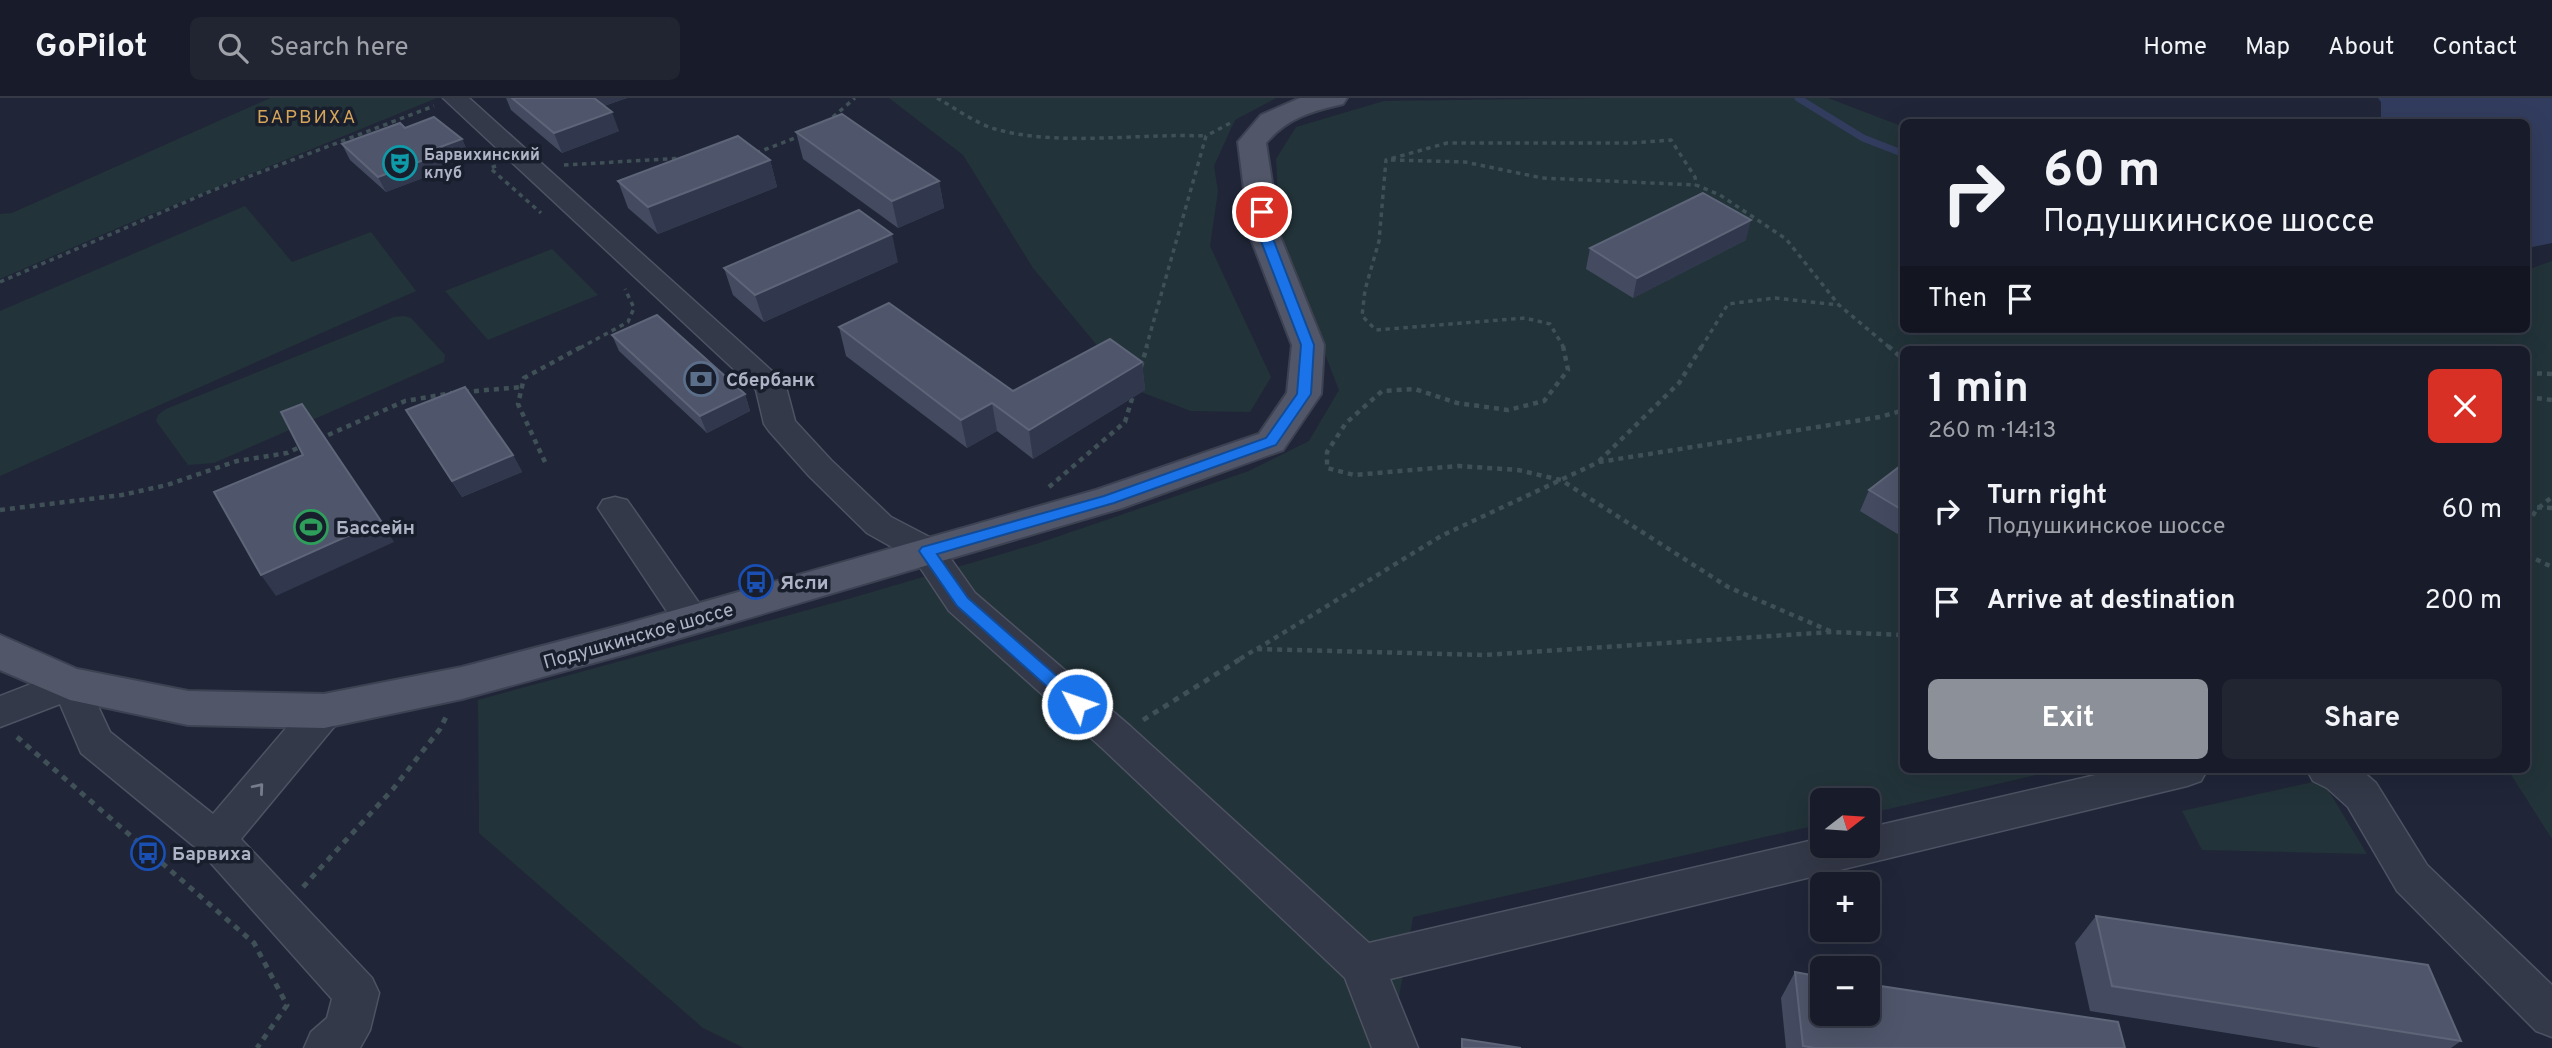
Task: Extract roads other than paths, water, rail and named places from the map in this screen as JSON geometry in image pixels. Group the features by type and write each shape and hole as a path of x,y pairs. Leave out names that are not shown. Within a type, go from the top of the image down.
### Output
{"main road":[{"name":"Подушкинское шоссе","path":"0,650 11,658 70,684 188,708 324,710 462,683 691,619 1109,499 1271,442 1304,394 1308,345 1265,236 1252,142 1270,121 1315,101 1334,98"}],"street":[{"path":"456,98 771,387 780,424 820,468 879,525 927,551 962,602 1116,737 1362,965 1395,1048"},
{"path":"615,508 691,619"},
{"path":"5,722 70,684 96,742 216,840 356,993 347,1030 327,1048"},
{"path":"216,840 324,710"},
{"path":"1362,965 2174,773"},
{"path":"2334,773 2362,795 2412,878 2552,1016"}],"water":[{"path":"2378,98 2552,98 2552,243 2530,247 2530,119 2381,119 2381,102"}],"waterway":[{"path":"1798,98 1863,138 1900,152"}],"place":[{"name":"Барвихинский клуб","path":"400,163"},
{"name":"Сбербанк","path":"701,379"},
{"name":"Бассейн","path":"311,527"},
{"name":"Ясли","path":"756,582"},
{"name":"Барвиха","path":"148,853"}],"district":[{"name":"БАРВИХА","path":"307,116"}]}
